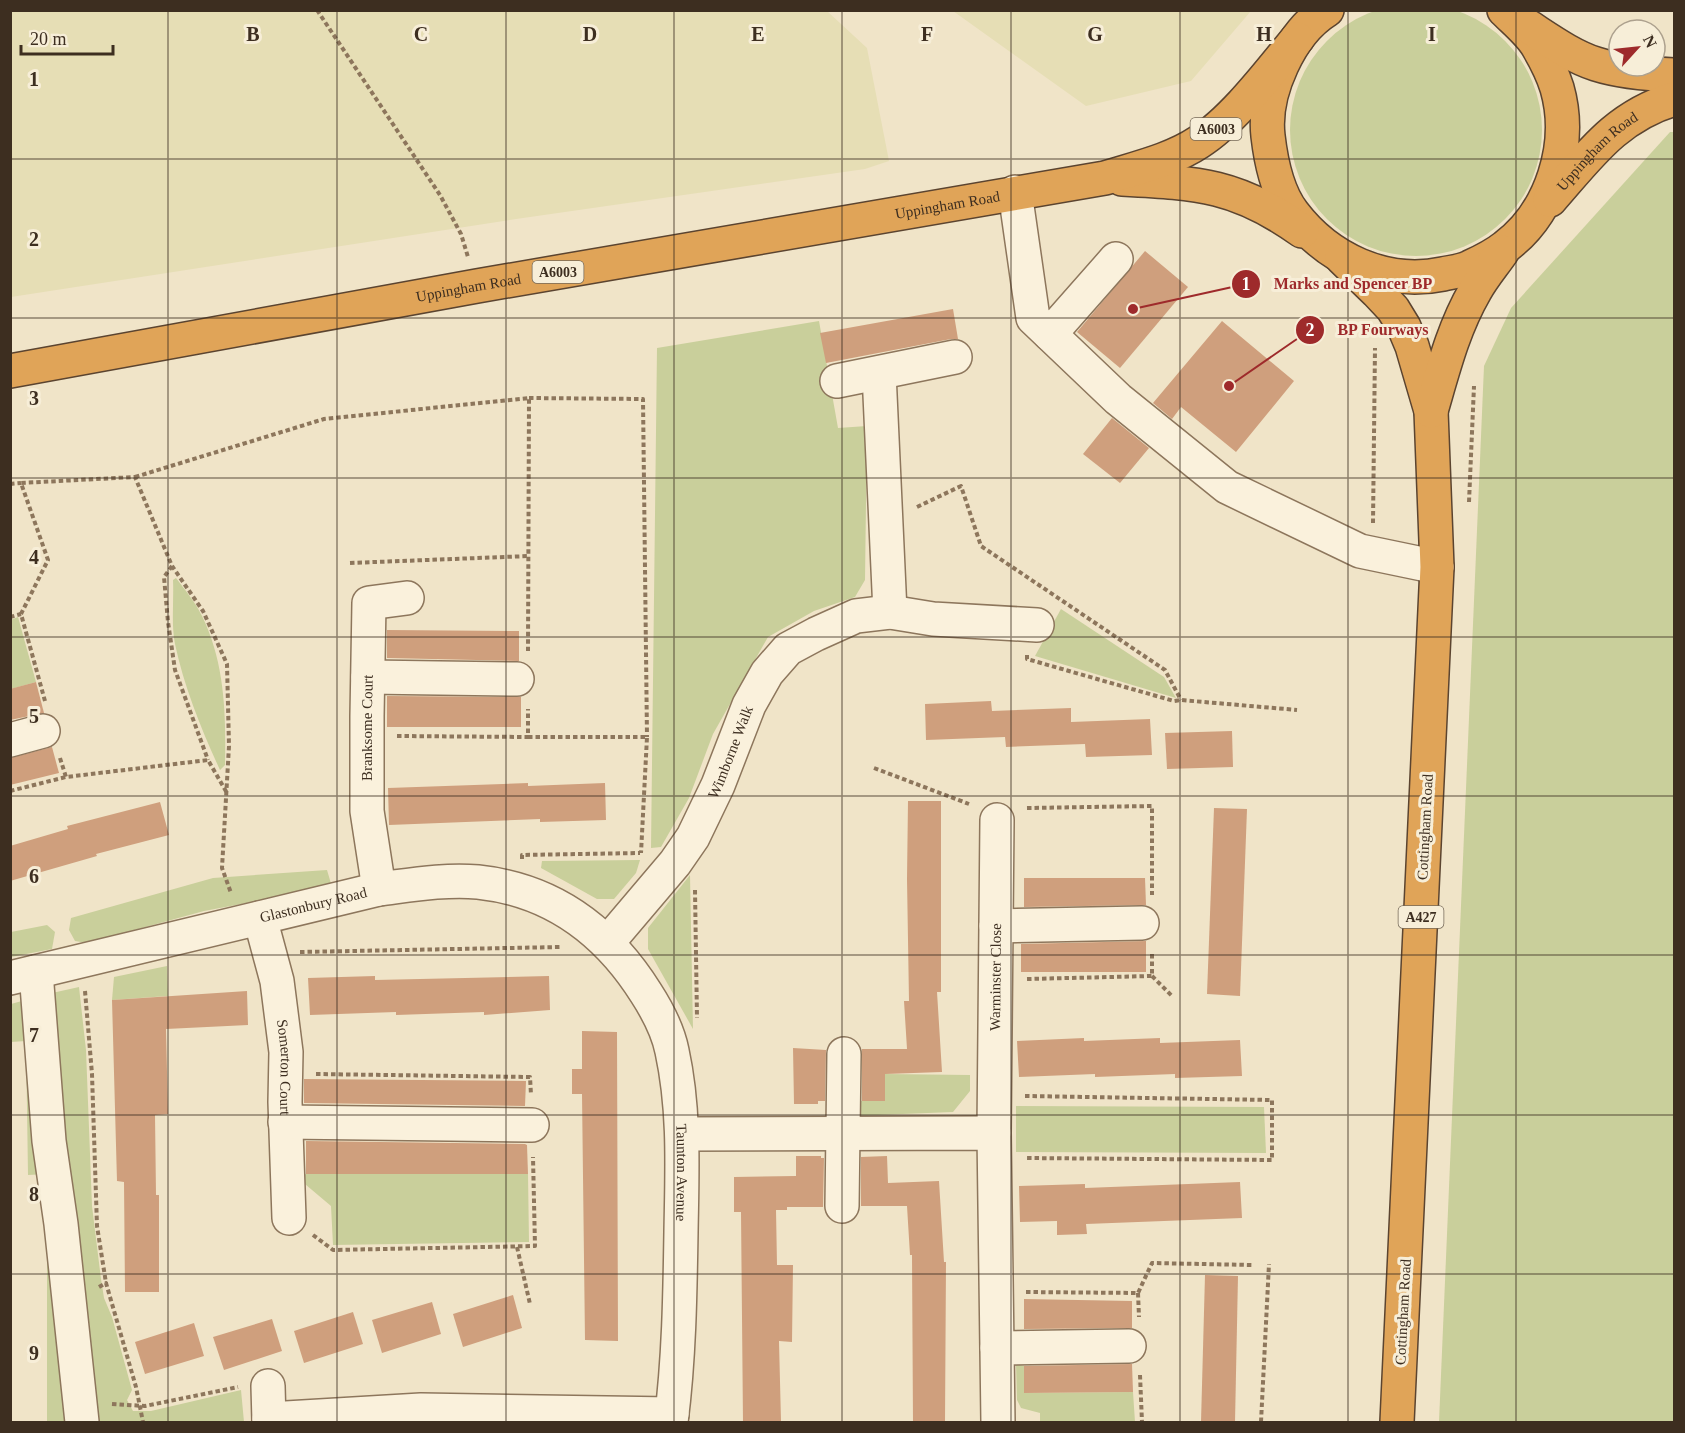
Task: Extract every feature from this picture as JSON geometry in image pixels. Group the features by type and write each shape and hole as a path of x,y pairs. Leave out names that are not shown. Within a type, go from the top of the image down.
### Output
{"highway":[{"path":"1504,11 1556,44 1594,64 1642,73 1674,75"},
{"path":"1324,12 1297,39 1275,79 1267,124 1272,170 1292,212 1332,252 1382,274 1425,278 1468,268 1505,247 1531,221 1554,180 1563,134 1557,88 1537,45 1504,11"},
{"name":"Uppingham Road","path":"10,370 477,286 1106,178 1171,156 1200,142 1240,105 1297,39"},
{"name":"Uppingham Road","path":"1531,221 1596,149 1626,121 1656,105 1674,99"},
{"name":"Uppingham Road","path":"1106,178 1179,182 1228,192 1257,202 1279,214 1332,252"},
{"name":"Cottingham Road","path":"1431,411 1450,346 1461,318 1476,289 1505,247"},
{"name":"Cottingham Road","path":"1332,252 1393,309 1412,346 1431,411 1437,567 1397,1422"}],"street":[{"path":"1015,192 1033,318 1118,399 1227,487 1360,551 1437,567"},
{"path":"1050,334 1116,259"},
{"path":"837,381 955,357"},
{"path":"879,373 890,612"},
{"name":"Branksome Court","path":"379,889 367,811 369,603 407,598"},
{"name":"Wimborne Walk","path":"602,937 680,855 693,837 718,785 749,705 767,673 788,650 856,616 890,612 933,619 1032,625"},
{"path":"368,676 524,680"},
{"path":"10,740 50,733"},
{"name":"Warminster Close","path":"985,813 996,926 994,1145 998,1422"},
{"name":"Glastonbury Road","path":"23,975 379,889 423,883 477,882 506,887 546,901 583,920 602,937"},
{"name":"Somerton Court","path":"251,920 270,953 277,981 285,1052 285,1122 290,1218"},
{"path":"996,926 1142,923"},
{"name":"Taunton Avenue","path":"602,937 631,969 657,1010 671,1048 679,1092 683,1134 679,1337 671,1418"},
{"path":"23,975 50,1141 82,1422"},
{"path":"842,1206 844,1054"},
{"path":"285,1122 532,1125"},
{"path":"683,1134 843,1133 994,1145"},
{"path":"996,1348 1129,1346"},
{"path":"259,1385 269,1421 421,1410 671,1418"}],"path":[{"path":"318,10 440,195 461,234 477,286"},
{"path":"1373,554 1377,351 1374,342"},
{"path":"1469,505 1474,374"},
{"path":"528,737 524,680 529,555 529,398"},
{"path":"10,484 135,477 324,419 529,398 643,399 647,737 640,853"},
{"path":"135,477 172,566 203,610 227,664 229,746 222,868 251,920"},
{"path":"21,483 48,560 21,614 50,733 66,777"},
{"path":"885,499 918,507 962,486 981,546 1165,670 1181,700"},
{"path":"350,563 529,555"},
{"path":"172,566 164,577 175,670 208,760 227,793"},
{"path":"10,616 21,614"},
{"path":"1032,625 1027,659 1174,701 1297,710"},
{"path":"367,736 647,737"},
{"path":"10,791 66,777 208,760"},
{"path":"874,768 985,813"},
{"path":"519,891 522,855 640,853 680,855 695,866 697,1036 668,1040"},
{"path":"270,953 565,947 602,937"},
{"path":"83,961 92,1074 97,1226 106,1283 143,1422"},
{"path":"1152,976 1172,996"},
{"path":"285,1074 530,1077 535,1246 333,1250 290,1218"},
{"path":"994,1095 1272,1100 1272,1160 994,1145"},
{"path":"517,1247 530,1304"},
{"path":"996,1292 1138,1293 1152,1263 1252,1265"},
{"path":"1261,1422 1269,1264"},
{"path":"69,1304 106,1283"},
{"path":"139,1406 259,1385"}],"shaded area":[{"path":"11,11 827,11 867,48 889,161 865,169 516,219 11,297"},
{"path":"953,11 1251,11 1191,81 1086,106"}],"green space":[{"path":"1416,4 1441,6 1464,14 1486,25 1505,41 1521,60 1532,82 1540,105 1542,130 1540,155 1532,178 1521,200 1505,219 1486,235 1464,246 1441,254 1416,256 1391,254 1368,246 1346,235 1327,219 1311,200 1300,178 1292,155 1290,130 1292,105 1300,82 1311,60 1327,41 1346,25 1368,14 1391,6"},
{"path":"1670,132 1674,132 1674,1422 1439,1422 1484,366 1511,308"},
{"path":"819,321 838,428 867,426 865,580 855,597 814,611 768,637 713,734 689,798 661,847 651,848 657,348"},
{"path":"176,578 200,611 210,634 220,670 225,727 225,765 220,770 194,708 175,644 173,580"},
{"path":"1061,609 1164,677 1176,698 1035,656"},
{"path":"18,617 36,682 11,689 10,620"},
{"path":"640,860 636,873 614,899 597,899 541,868 542,861"},
{"path":"327,870 332,887 204,911 87,943 75,941 69,930 71,918 213,878"},
{"path":"690,875 693,1029 648,949 648,928"},
{"path":"47,925 55,932 52,949 11,957 11,932"},
{"path":"167,966 168,996 112,1000 114,977"},
{"path":"79,987 86,1050 92,1206 104,1298 112,1317 132,1390 127,1400 133,1411 151,1411 241,1390 244,1422 87,1422 43,995"},
{"path":"29,999 48,1174 28,1175 26,1041 11,1042 11,1004"},
{"path":"885,1074 970,1075 970,1091 953,1112 852,1116 860,1101 885,1100"},
{"path":"1016,1106 1264,1107 1266,1153 1016,1152"},
{"path":"306,1174 528,1174 529,1242 333,1245 331,1206 299,1179"},
{"path":"47,1177 75,1422 47,1422"},
{"path":"1016,1364 1024,1366 1025,1393 1133,1392 1135,1422 1040,1422 1040,1413 1021,1408 1017,1400"}],"building":[{"path":"1145,251 1188,287 1120,368 1077,332"},
{"path":"953,309 958,339 826,363 820,333"},
{"path":"1222,321 1294,381 1236,452 1181,407 1172,419 1153,403"},
{"path":"1112,418 1149,448 1120,483 1083,454"},
{"path":"387,630 519,631 519,661 387,658"},
{"path":"36,682 44,713 10,720 10,689"},
{"path":"387,696 521,697 521,727 387,727"},
{"path":"991,701 992,711 1071,708 1071,722 1150,719 1152,755 1086,757 1085,744 1006,747 1005,737 926,740 925,704"},
{"path":"1232,731 1233,767 1167,769 1165,733"},
{"path":"52,747 59,773 10,785 10,758"},
{"path":"528,783 528,786 605,783 606,820 540,822 540,819 389,825 388,788"},
{"path":"908,801 941,801 941,992 937,992 942,1072 885,1074 885,1101 862,1101 862,1049 907,1049 904,1001 909,1001"},
{"path":"160,802 169,835 96,854 97,856 10,881 10,846 68,829 67,826"},
{"path":"1214,808 1247,809 1240,996 1207,994"},
{"path":"1024,878 1145,878 1146,905 1024,907"},
{"path":"1146,941 1146,972 1021,972 1021,944"},
{"path":"375,976 375,980 549,976 550,1010 484,1015 484,1012 396,1015 396,1012 310,1015 308,978"},
{"path":"247,991 248,1025 166,1029 168,1114 155,1115 156,1195 159,1195 159,1292 125,1292 124,1182 117,1181 112,1000"},
{"path":"582,1031 617,1032 618,1341 585,1340 582,1094 572,1094 572,1069 582,1069"},
{"path":"1084,1038 1084,1041 1160,1038 1160,1043 1240,1040 1242,1076 1175,1078 1175,1074 1095,1077 1095,1074 1019,1077 1017,1041"},
{"path":"793,1048 826,1050 825,1101 818,1101 818,1104 794,1104"},
{"path":"304,1079 526,1081 525,1106 304,1103"},
{"path":"306,1141 525,1144 527,1145 528,1174 306,1174"},
{"path":"796,1156 824,1158 823,1207 787,1207 787,1210 776,1210 777,1265 793,1265 792,1342 779,1341 781,1422 743,1422 741,1212 734,1212 734,1177 796,1176"},
{"path":"887,1156 888,1183 939,1181 944,1262 946,1262 945,1422 913,1422 912,1255 910,1255 907,1206 861,1206 861,1157"},
{"path":"1240,1182 1242,1218 1086,1224 1087,1234 1057,1235 1057,1221 1020,1222 1019,1186 1085,1184 1085,1188"},
{"path":"1205,1275 1238,1276 1235,1422 1201,1422"},
{"path":"513,1295 522,1328 463,1347 453,1314"},
{"path":"1024,1299 1132,1301 1132,1328 1024,1329"},
{"path":"432,1302 441,1334 382,1353 372,1320"},
{"path":"353,1312 363,1344 304,1363 294,1331"},
{"path":"272,1319 282,1351 224,1370 213,1337"},
{"path":"194,1323 204,1356 145,1374 135,1342"},
{"path":"1132,1364 1133,1392 1024,1393 1024,1366"}],"place":[{"name":"Marks and Spencer BP","path":"1133,309"},
{"name":"BP Fourways","path":"1229,386"}]}
